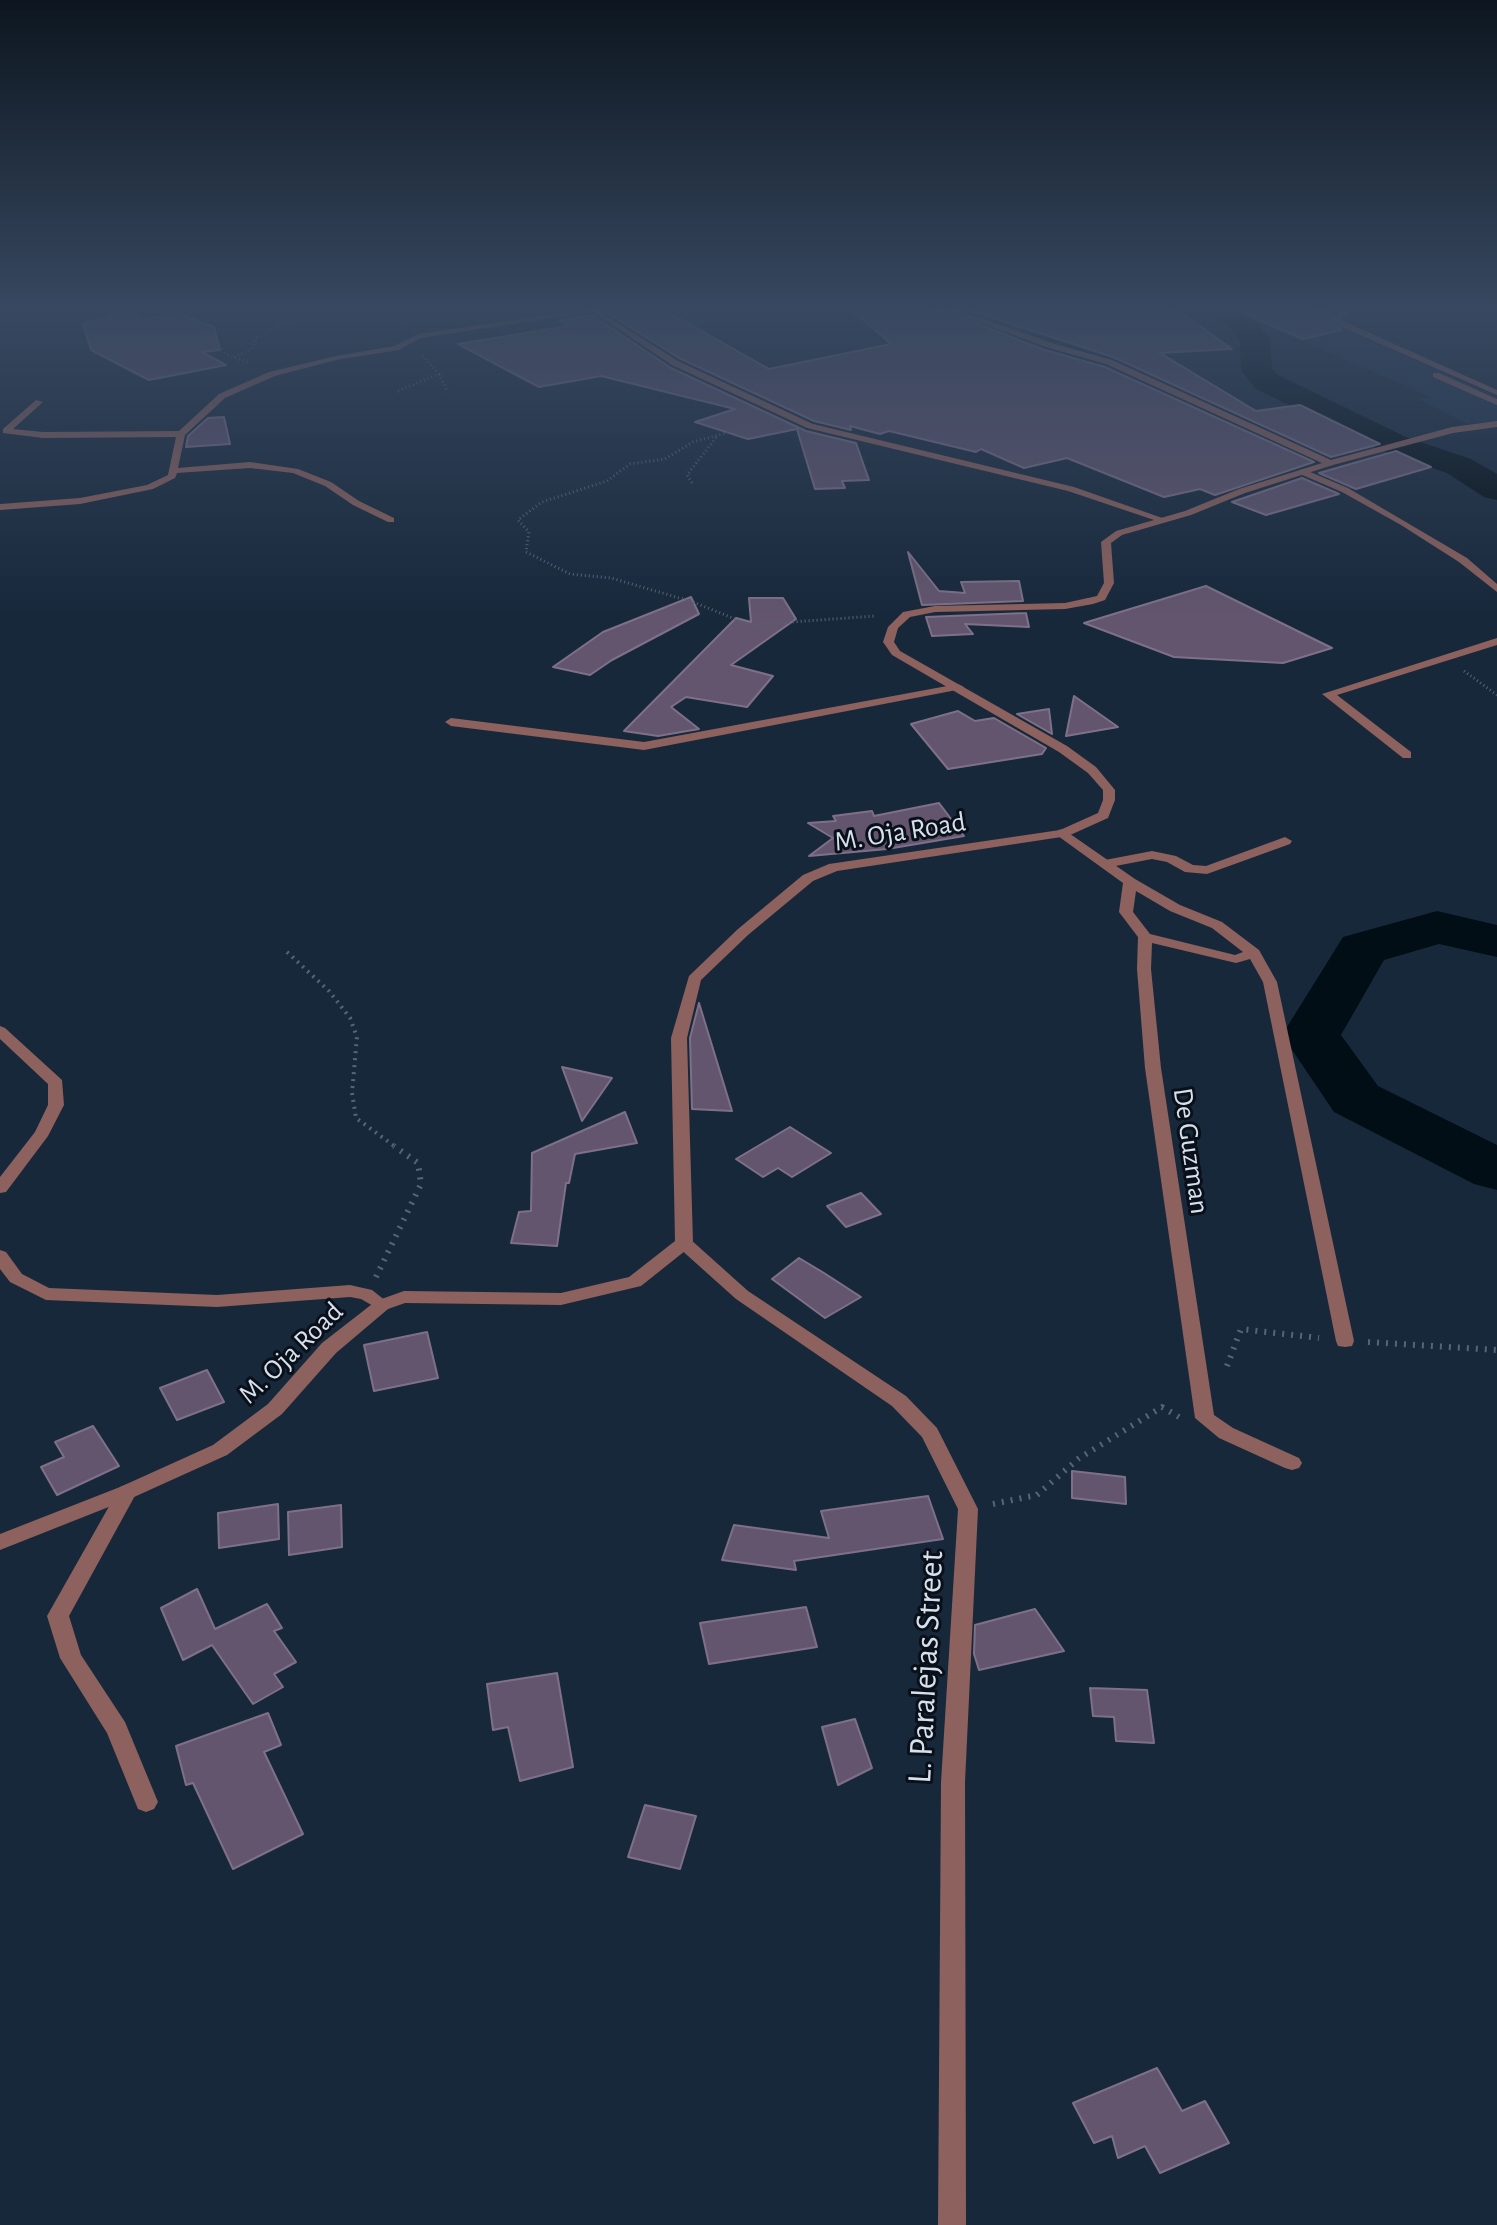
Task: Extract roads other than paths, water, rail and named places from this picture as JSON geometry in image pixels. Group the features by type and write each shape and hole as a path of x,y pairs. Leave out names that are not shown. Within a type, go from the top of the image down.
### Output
{"street":[{"path":"31,409 6,431 43,435 181,434"},
{"path":"0,507 47,505 150,487 172,476 181,434 208,409"},
{"path":"772,409 791,418 901,450 1059,485 1163,520 1330,463 1452,430 1497,424"},
{"path":"1211,409 1330,463"},
{"path":"173,471 250,465 295,471 328,484 356,503 391,520"},
{"path":"1303,472 1345,490 1404,523 1463,560 1497,589"},
{"name":"M. Oja Road","path":"0,1542 127,1492 220,1450 275,1409 329,1348 382,1305 404,1297 561,1299 604,1291 635,1282 684,1243 679,1038 694,979 743,932 808,878 834,867 1063,833 1103,815 1109,800 1109,790 1092,770 1063,749 896,653 888,642 893,627 907,614 935,609 1065,606 1101,598 1109,583 1106,542 1119,533 1163,520"},
{"path":"1407,755 1328,694 1497,641"},
{"path":"451,722 644,746 958,687"},
{"path":"1063,833 1130,882 1175,908 1217,925 1254,953 1270,982 1345,1341"},
{"path":"1105,864 1152,855 1171,859 1190,869 1207,870 1285,841"},
{"name":"De Guzman","path":"1130,882 1126,912 1145,937 1144,969 1153,1068 1205,1418 1226,1433 1292,1463"},
{"path":"1145,937 1236,959 1254,953"},
{"path":"0,1031 56,1083 56,1105 42,1133 0,1188"},
{"name":"L. Paralejas Street","path":"684,1243 742,1295 899,1401 930,1433 968,1509 953,1782 952,2225"},
{"path":"0,1256 16,1278 46,1294 217,1301 350,1291 366,1294 382,1305"},
{"path":"127,1492 58,1616 71,1658 117,1729 146,1802"}],"waterway":[{"path":"1322,409 1393,443"},
{"path":"1401,446 1459,466 1497,489"},
{"path":"1497,941 1437,927 1363,949 1311,1035 1356,1099 1497,1170"}]}
